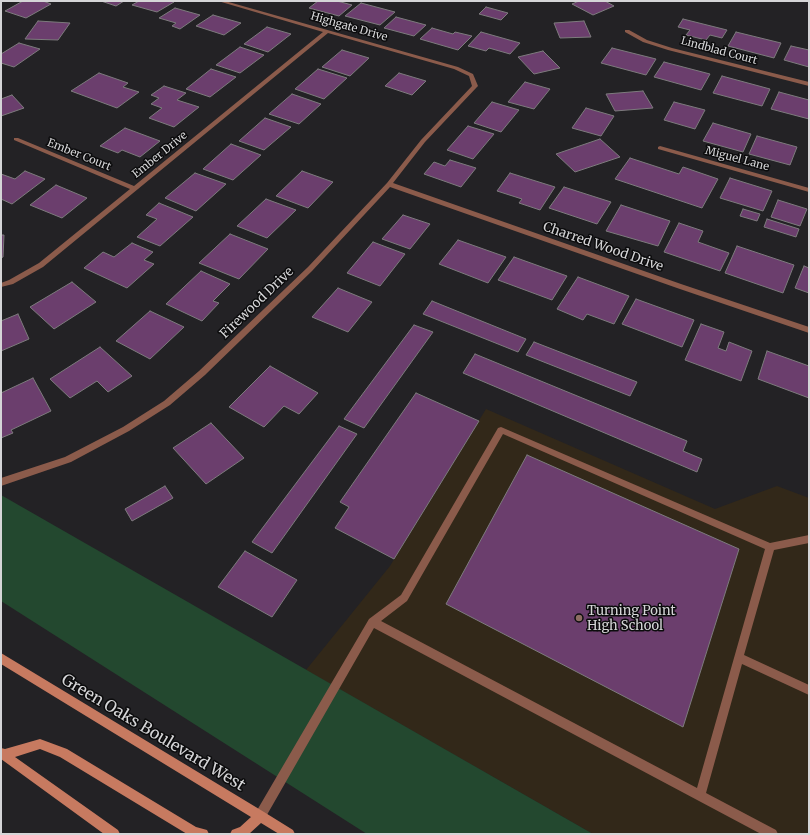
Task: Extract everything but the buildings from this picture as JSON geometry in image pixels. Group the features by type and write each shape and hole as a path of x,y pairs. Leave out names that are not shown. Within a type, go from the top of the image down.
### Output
{"main road":[{"name":"Green Oaks Boulevard West","path":"1,658 289,834"},
{"path":"2,755 40,744 63,753 194,832 203,834"},
{"path":"2,755 114,834"},
{"path":"236,834 244,831 260,816"}],"street":[{"name":"Highgate Drive","path":"220,1 448,66 471,75"},
{"name":"Lindblad Court","path":"627,31 645,41 809,84"},
{"name":"Ember Drive","path":"1,285 11,282 41,265 326,32"},
{"name":"Firewood Drive","path":"1,482 68,460 126,430 167,403 202,373 310,269 389,184 423,140 475,86 471,75"},
{"name":"Ember Court","path":"16,139 135,189"},
{"name":"Miguel Lane","path":"660,148 809,190"},
{"name":"Charred Wood Drive","path":"389,184 809,330"},
{"path":"260,816 372,622 404,598 501,430 770,547 809,539"},
{"path":"700,796 770,547"},
{"path":"372,622 772,834"},
{"path":"739,658 809,690"}],"shaded area":[{"name":"Turning Point High School","path":"486,409 715,509 777,486 809,498 809,834 593,834 306,670 390,566"}],"green space":[{"path":"1,495 593,834 367,834 1,601"}],"place":[{"name":"Turning Point High School","path":"579,618"}]}
